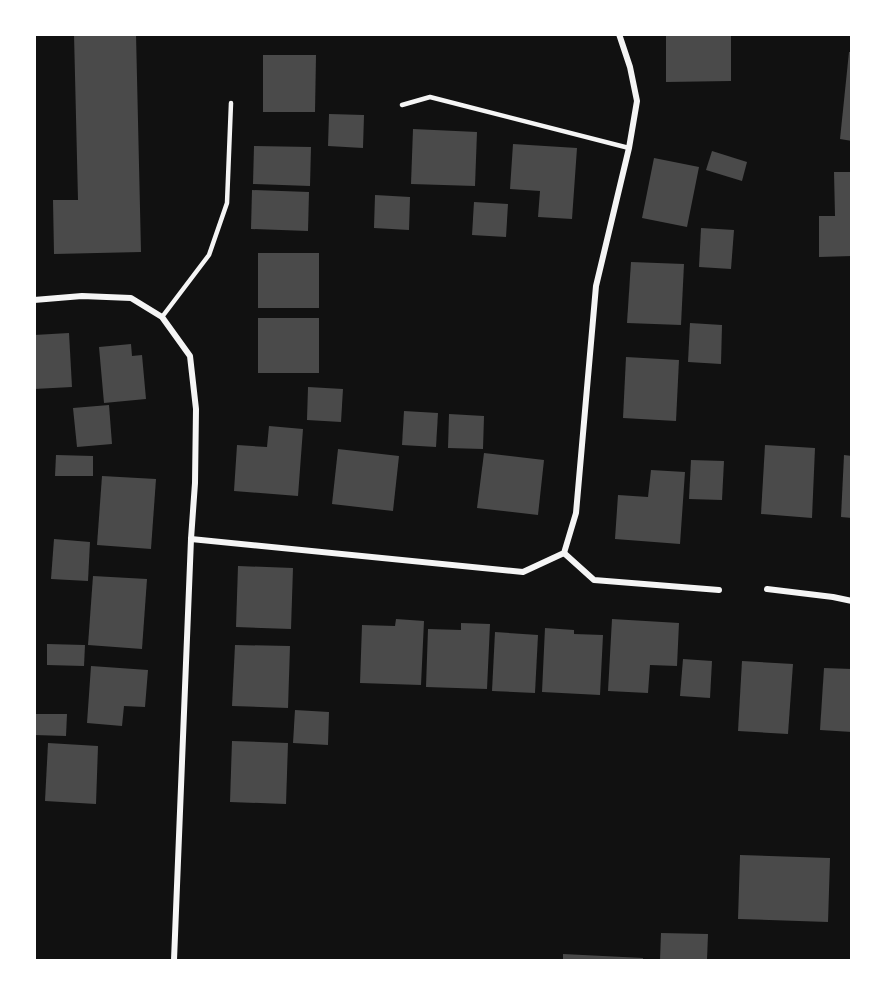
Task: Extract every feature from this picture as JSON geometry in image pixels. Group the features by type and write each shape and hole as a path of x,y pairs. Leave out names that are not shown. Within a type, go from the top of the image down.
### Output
{"street":[{"path":"191,539 523,572 564,553 576,513 596,286 629,148 637,101 630,67 619,34"},
{"path":"34,300 82,296 131,298 162,317 190,356 196,409 195,483 174,960"},
{"path":"564,553 594,580 719,590"},
{"path":"767,589 852,601"}],"lane":[{"path":"402,105 430,97 629,148"},
{"path":"162,317 209,255 227,203 231,103"}],"building":[{"path":"74,34 136,34 141,252 54,254 53,200 78,200"},
{"path":"666,34 731,34 731,81 666,82"},
{"path":"849,52 852,52 852,141 840,139"},
{"path":"263,55 316,55 315,112 263,112"},
{"path":"329,114 364,115 363,148 328,146"},
{"path":"413,129 477,132 475,186 411,184"},
{"path":"513,144 577,148 572,219 538,217 540,191 510,189"},
{"path":"254,146 311,147 310,186 253,184"},
{"path":"712,151 747,162 742,181 706,170"},
{"path":"654,158 699,167 687,227 642,218"},
{"path":"834,172 852,172 852,256 819,257 819,216 835,216"},
{"path":"252,190 309,192 308,231 251,229"},
{"path":"375,195 410,197 409,230 374,228"},
{"path":"474,202 508,204 506,237 472,235"},
{"path":"701,228 734,230 731,269 699,267"},
{"path":"258,253 319,253 319,308 258,308"},
{"path":"631,262 684,264 681,325 627,323"},
{"path":"258,318 319,318 319,373 258,373"},
{"path":"690,323 722,325 721,364 688,362"},
{"path":"69,333 72,387 34,389 34,335"},
{"path":"131,344 132,356 142,355 146,399 104,403 99,347"},
{"path":"626,357 679,360 676,421 623,418"},
{"path":"308,387 343,389 341,422 307,420"},
{"path":"109,405 112,444 77,447 73,408"},
{"path":"404,411 438,413 436,447 402,445"},
{"path":"449,414 484,416 483,449 448,448"},
{"path":"269,426 303,429 298,496 234,491 237,445 267,447"},
{"path":"765,445 815,448 812,518 761,514"},
{"path":"338,449 399,456 393,511 332,504"},
{"path":"484,453 544,460 538,515 477,508"},
{"path":"56,455 93,456 93,476 55,476"},
{"path":"844,455 852,456 852,518 841,517"},
{"path":"691,460 724,461 722,500 689,499"},
{"path":"651,470 685,472 680,544 615,539 618,495 648,497"},
{"path":"102,476 156,479 151,549 97,545"},
{"path":"54,539 90,542 88,581 51,579"},
{"path":"238,566 293,568 291,629 236,627"},
{"path":"93,576 147,579 142,649 88,645"},
{"path":"396,619 424,621 421,685 360,683 362,625 395,626"},
{"path":"612,619 679,623 677,666 650,665 648,693 608,691"},
{"path":"461,623 490,624 487,689 426,687 428,629 461,630"},
{"path":"545,628 574,630 574,634 603,635 600,695 542,692"},
{"path":"495,632 538,635 535,693 492,691"},
{"path":"47,644 85,645 84,666 47,665"},
{"path":"235,645 290,646 288,708 232,706"},
{"path":"683,659 712,661 710,698 680,696"},
{"path":"742,661 793,664 788,734 738,731"},
{"path":"91,666 148,670 145,707 124,706 122,726 87,723"},
{"path":"824,668 852,669 852,732 820,730"},
{"path":"295,710 329,712 328,745 293,743"},
{"path":"34,714 67,714 66,736 34,735"},
{"path":"232,741 288,743 286,804 230,802"},
{"path":"48,743 98,746 96,804 45,801"},
{"path":"740,855 830,858 828,922 738,919"},
{"path":"661,933 708,934 707,960 660,960"},
{"path":"563,954 643,958 643,960 563,960"}]}
